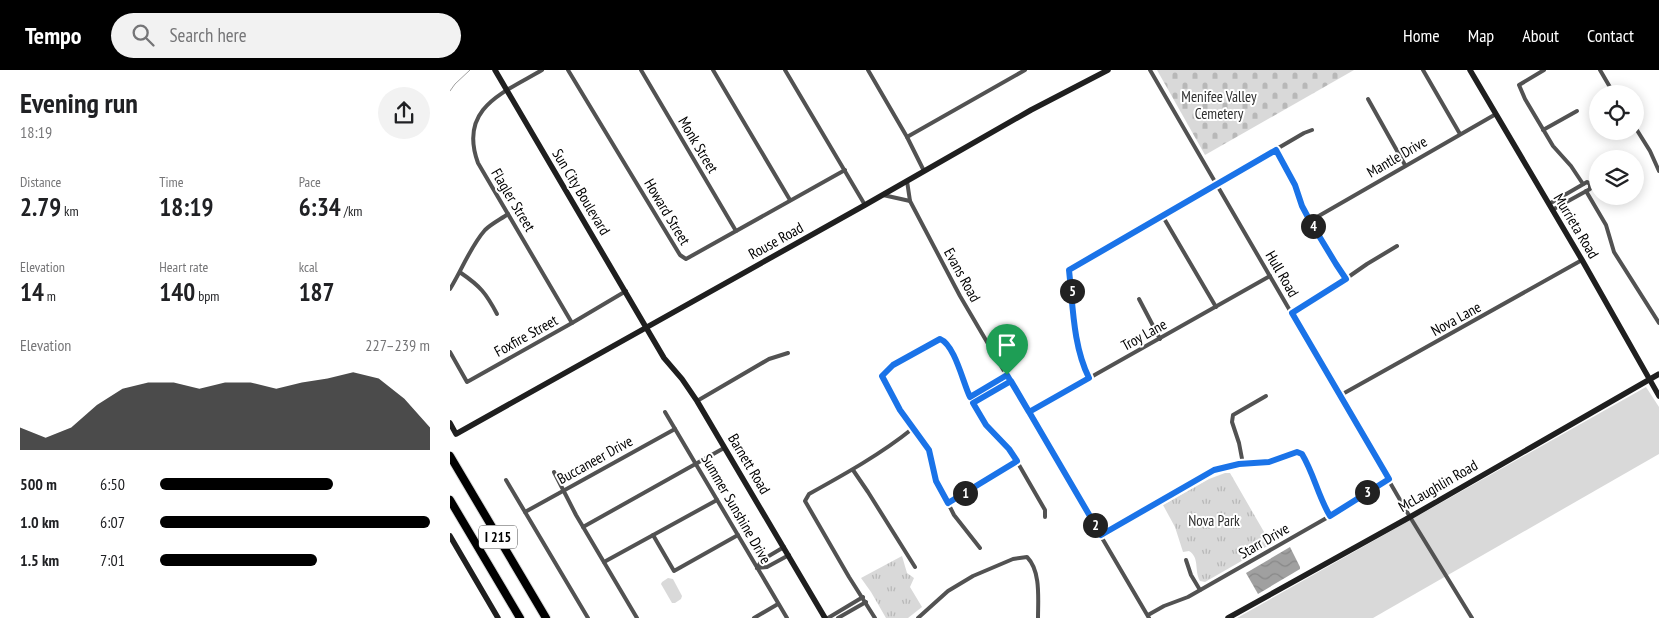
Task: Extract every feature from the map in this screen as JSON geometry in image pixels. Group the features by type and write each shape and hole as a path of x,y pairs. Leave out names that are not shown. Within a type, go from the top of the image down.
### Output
{"highway":[{"name":"I 215","path":"450,456 546,618"},
{"name":"I 215","path":"450,500 520,618"}],"street":[{"name":"Sun City Boulevard","path":"495,70 646,327"},
{"name":"Flagler Street","path":"542,70 490,102 479,115 474,127 472,141 478,163 572,323"},
{"name":"Howard Street","path":"568,70 680,255 686,259 845,170"},
{"name":"Monk Street","path":"641,70 736,231"},
{"path":"713,70 790,200"},
{"path":"784,70 865,205"},
{"path":"868,70 907,137 924,171"},
{"path":"907,137 1025,70"},
{"name":"Rouse Road","path":"450,423 456,434 1031,110 1108,70"},
{"name":"Hull Road","path":"1150,70 1410,517 1472,618"},
{"path":"1424,70 1460,134"},
{"name":"Murrieta Road","path":"1470,70 1582,260 1659,396"},
{"path":"1544,70 1519,85 1525,99 1553,146 1571,166 1582,184"},
{"path":"1600,70 1609,85"},
{"path":"1368,99 1405,165"},
{"path":"1543,130 1577,111"},
{"name":"Mantle Drive","path":"1310,221 1496,114"},
{"path":"1089,378 1082,363 1078,344 1069,270 1312,130"},
{"path":"1643,140 1659,171"},
{"path":"1276,150 1295,185 1302,206 1310,221 1346,279"},
{"name":"Evans Road","path":"907,181 910,201 960,296 1148,616"},
{"path":"1586,182 1590,184 1590,188 1586,191 1551,207 1582,184 1586,182"},
{"path":"1586,191 1606,225 1614,252 1659,323"},
{"path":"884,194 910,201"},
{"path":"450,289 461,273 477,241 487,228 508,214"},
{"path":"1162,215 1216,307"},
{"path":"1292,313 1397,246"},
{"name":"Nova Lane","path":"1339,396 1582,260"},
{"path":"461,273 477,284 487,296 497,314"},
{"name":"Troy Lane","path":"1029,412 1270,276"},
{"name":"Foxfire Street","path":"450,352 467,382 626,291"},
{"path":"1139,299 1160,339"},
{"name":"Barnett Road","path":"646,327 664,358 682,378 697,401 827,618"},
{"path":"980,548 954,515 936,481 929,450 900,410 882,376 893,365 940,339 946,344 953,356 970,397 986,425 1009,449 1017,461 1045,510 1045,517"},
{"path":"697,401 769,359 788,353"},
{"name":"McLaughlin Road","path":"1228,618 1410,517 1659,374"},
{"path":"970,397 1007,375"},
{"path":"973,403 1011,381"},
{"path":"1243,464 1239,442 1232,422 1233,415 1266,396"},
{"name":"Summer Sunshine Drive","path":"665,412 787,618"},
{"path":"875,618 805,504 806,498 809,494 853,470 897,441 912,428"},
{"name":"Buccaneer Drive","path":"525,512 675,429"},
{"path":"583,527 724,448"},
{"path":"1101,535 1214,470 1243,464 1269,462 1297,452 1302,454 1330,516"},
{"path":"948,503 1017,461"},
{"path":"853,470 914,568"},
{"path":"554,472 583,527 636,618"},
{"name":"Starr Drive","path":"1148,616 1164,606 1188,597 1330,516 1389,479"},
{"path":"506,480 588,618"},
{"path":"604,562 717,500"},
{"path":"654,535 674,571 738,535"},
{"path":"450,536 498,618"},
{"path":"757,568 762,560 784,547"},
{"path":"757,568 767,567 789,555"},
{"path":"918,618 948,592 973,576 1013,559 1026,557 1032,564 1037,584 1038,618"},
{"path":"1186,560 1191,575 1200,590"},
{"path":"827,618 863,596"},
{"path":"838,618 866,602"},
{"path":"754,618 778,604"}],"green space":[{"name":"Menifee Valley Cemetery","path":"1157,70 1354,70 1205,155"},
{"path":"1646,387 1659,407 1659,454 1373,618 1237,618"},
{"name":"Nova Park","path":"1230,473 1271,544 1205,582 1200,581 1195,557 1189,551 1183,552 1175,527 1163,505 1209,479"},
{"path":"902,556 907,573 914,578 910,587 922,607 908,618 886,618 861,578"},
{"path":"668,578 673,579 682,596 675,603 672,603 661,584"}],"water":[{"path":"1290,547 1300,569 1258,594 1246,573"}],"waterway":[{"path":"450,91 470,70"}],"route":[{"path":"1007,375 970,397 958,364 944,340 940,339 893,365 882,376 884,383 900,410 929,450 936,481 948,503 1017,461 1009,449 986,425 973,403 1011,381 1101,535 1214,470 1239,464 1269,462 1297,452 1302,454 1306,460 1330,516 1389,479 1292,313 1346,279 1310,221 1302,206 1295,185 1276,150 1069,270 1080,357 1089,378 1029,412 1011,381 1007,375"}]}
